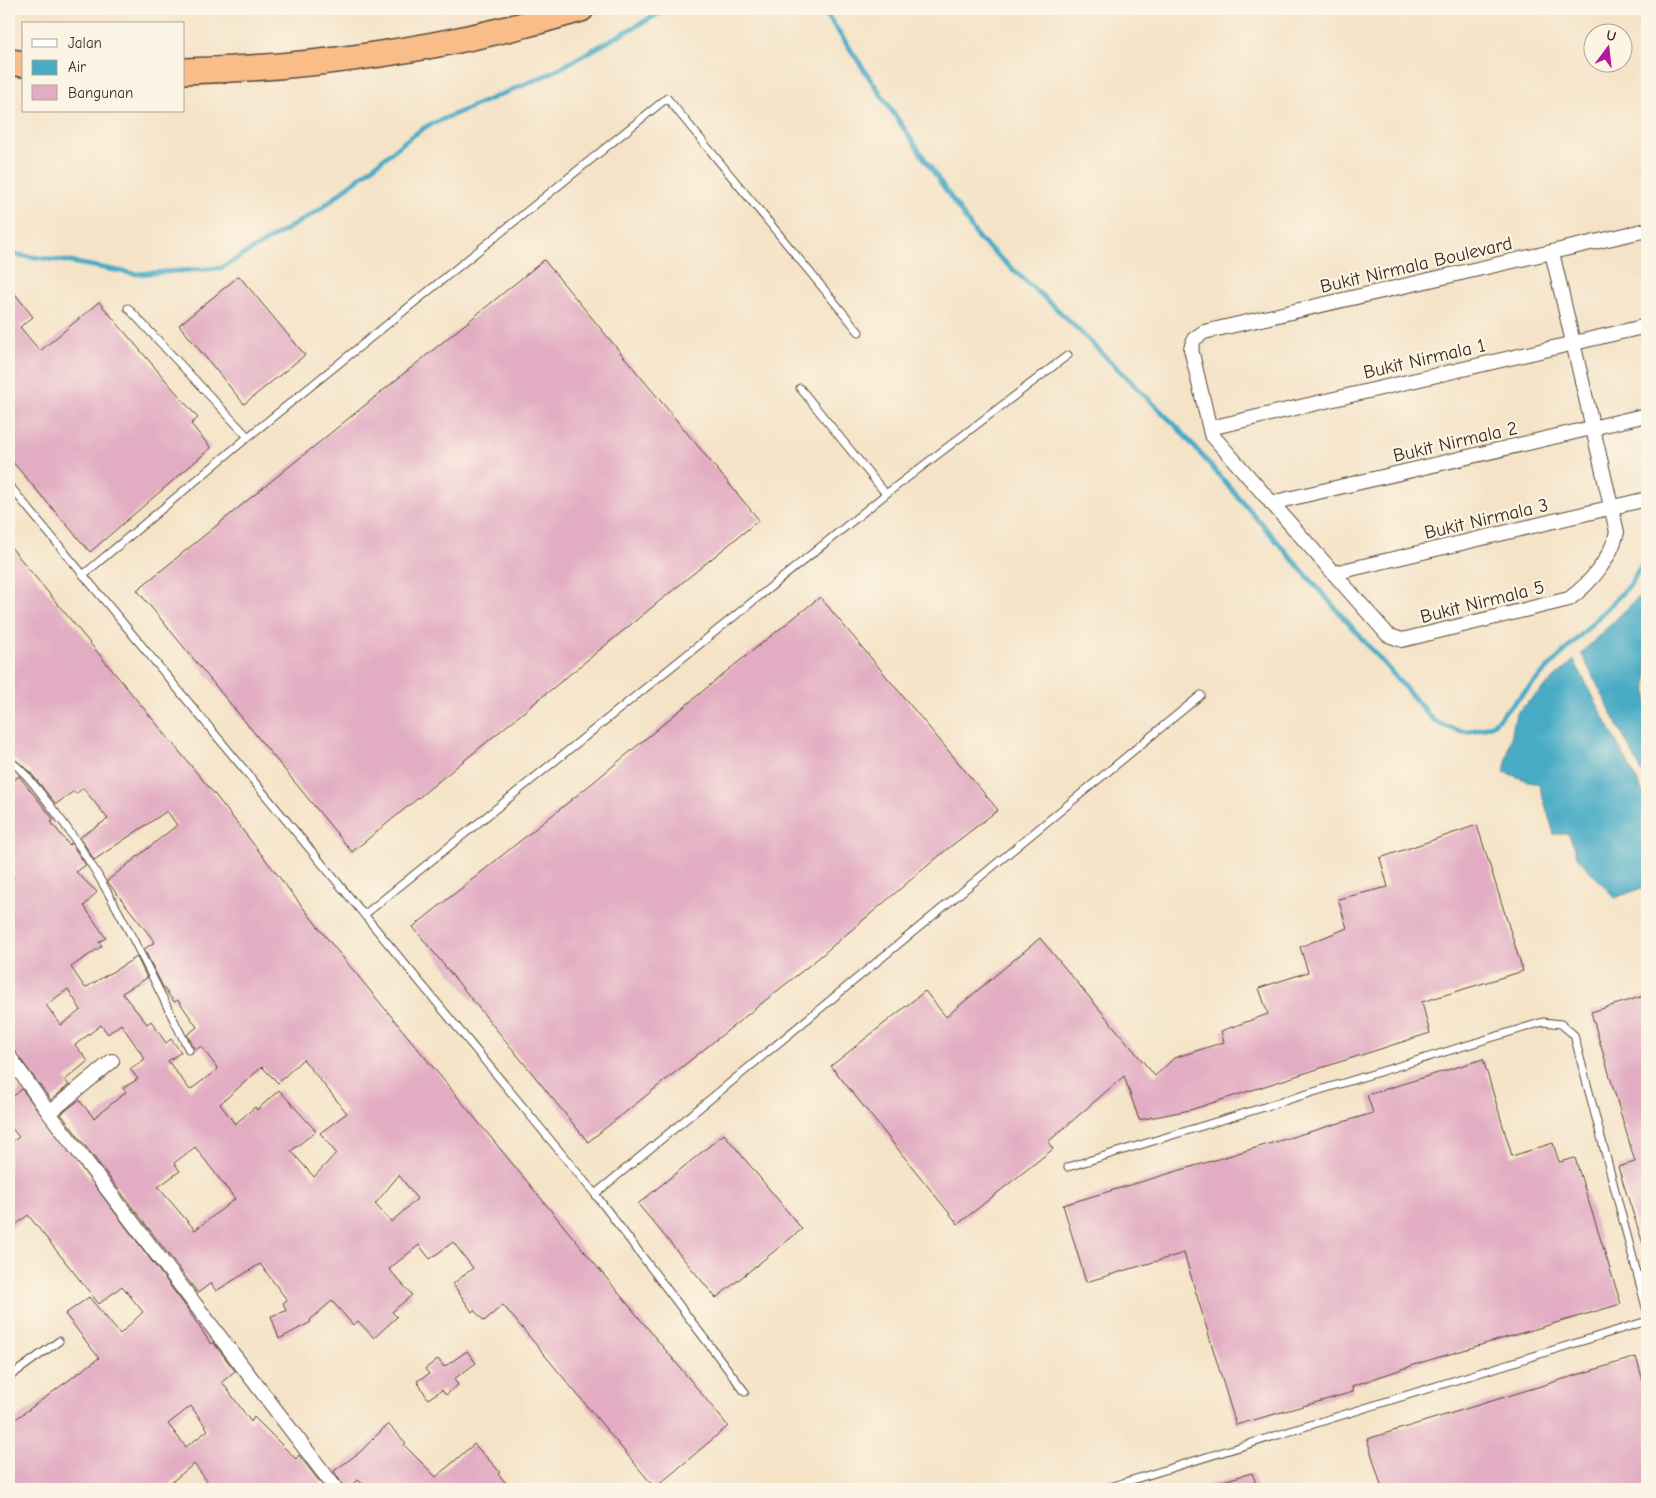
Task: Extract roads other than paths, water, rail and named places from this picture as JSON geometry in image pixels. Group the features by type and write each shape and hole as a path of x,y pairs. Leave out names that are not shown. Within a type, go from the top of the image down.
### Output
{"highway":[{"path":"185,71 283,66 399,52 532,24 581,9"},
{"path":"9,62 22,64"}],"street":[{"name":"Bukit Nirmala Boulevard","path":"1210,428 1191,350 1194,339 1204,332 1647,230"},
{"path":"1552,252 1612,508"},
{"name":"Bukit Nirmala 1","path":"1210,428 1647,326"},
{"name":"Bukit Nirmala 2","path":"1271,503 1647,415"},
{"path":"1210,428 1211,434 1334,573"},
{"name":"Bukit Nirmala 3","path":"1334,573 1647,499"},
{"name":"Bukit Nirmala 5","path":"1334,573 1388,635 1402,640 1569,599 1583,589 1613,548 1617,532 1612,508"},
{"path":"9,1056 49,1114 336,1489"},
{"path":"49,1114 112,1062"}],"lane":[{"path":"83,575 248,437 667,98 859,332"},
{"path":"128,308 248,437"},
{"path":"364,915 886,494 1068,355"},
{"path":"800,388 886,494"},
{"path":"9,486 595,1194 745,1392"},
{"path":"595,1194 1201,696"},
{"path":"9,760 19,767 35,786 95,868 128,927 189,1050"},
{"path":"1068,1167 1543,1022 1561,1024 1574,1035 1647,1311"},
{"path":"1103,1489 1647,1321"},
{"path":"9,1377 59,1341"}],"water":[{"path":"1647,589 1647,782 1581,653"},
{"path":"1574,660 1647,800 1647,886 1615,898 1577,857 1569,834 1554,834 1539,785 1504,772 1516,713"}],"waterway":[{"path":"9,254 65,261 136,274 221,268 319,210 427,126 549,74 660,13 672,9"},
{"path":"823,9 979,239 1059,311 1176,426 1434,721 1450,728 1464,731 1477,730 1493,724 1630,585 1647,555"}]}
